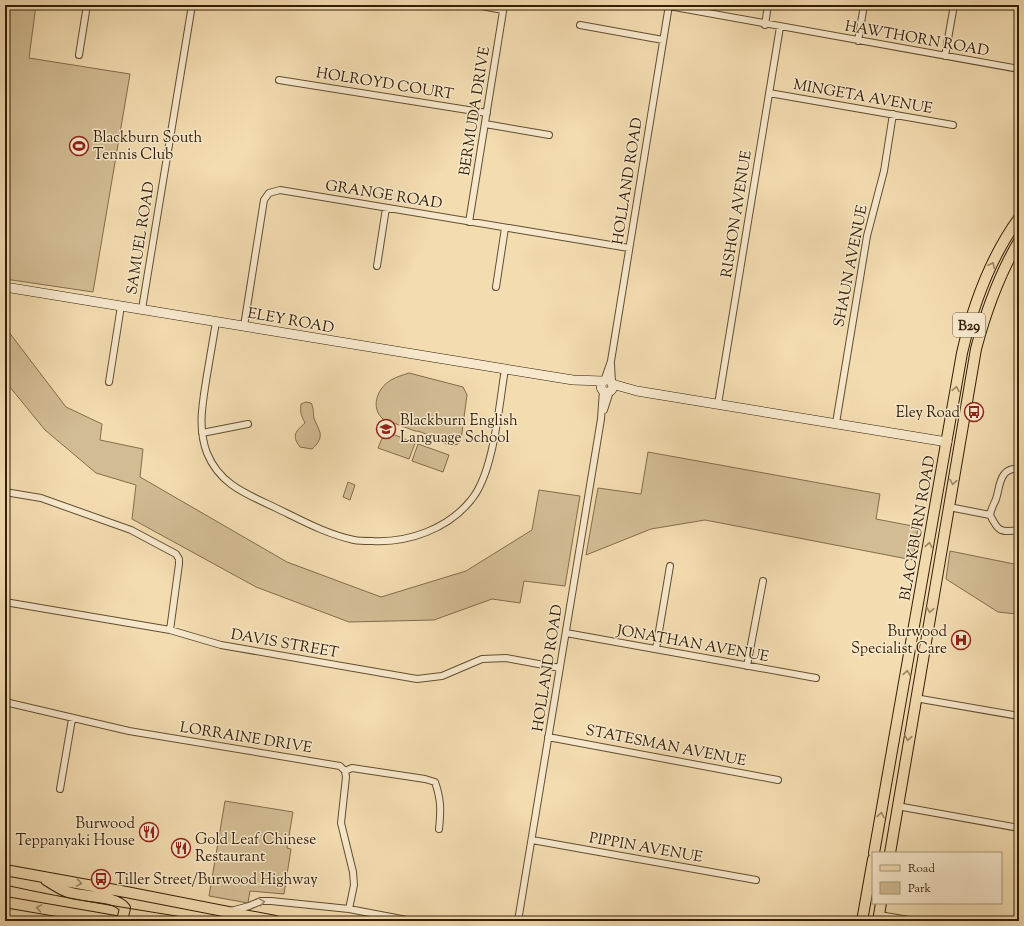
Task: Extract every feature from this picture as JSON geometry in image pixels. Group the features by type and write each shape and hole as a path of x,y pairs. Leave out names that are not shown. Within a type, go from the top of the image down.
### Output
{"main road":[{"name":"BLACKBURN ROAD","path":"874,852 903,696 962,353 974,308 992,264 1019,218"},
{"name":"BLACKBURN ROAD","path":"890,852 915,698 975,357 985,317 998,282 1019,241"},
{"name":"ELEY ROAD","path":"5,287 947,442"},
{"path":"947,442 959,444"},
{"path":"903,696 915,698"},
{"path":"862,921 872,865"},
{"path":"5,870 120,890 275,921"},
{"path":"41,877 68,892 120,903 125,908 122,921"},
{"path":"5,902 111,921"},
{"path":"879,918 881,904"}],"street":[{"path":"79,55 87,5"},
{"name":"SAMUEL ROAD","path":"142,309 192,5"},
{"path":"476,5 504,7"},
{"path":"765,24 768,5"},
{"path":"858,41 864,5"},
{"path":"945,56 954,5"},
{"name":"HAWTHORN ROAD","path":"669,6 1019,69"},
{"name":"HOLLAND ROAD","path":"518,921 669,6"},
{"name":"BERMUDA DRIVE","path":"469,222 504,7"},
{"path":"580,25 663,40"},
{"name":"RISHON AVENUE","path":"718,404 780,27"},
{"name":"HOLROYD COURT","path":"279,80 487,113"},
{"name":"MINGETA AVENUE","path":"769,93 953,125"},
{"name":"SHAUN AVENUE","path":"836,423 867,236 884,171 893,114"},
{"path":"485,124 549,136"},
{"name":"GRANGE ROAD","path":"244,326 264,200 269,193 280,190 629,248"},
{"path":"377,266 386,208"},
{"path":"496,287 505,228"},
{"path":"109,382 121,306"},
{"path":"216,322 201,412 202,432 207,453 219,473 238,490 330,533 355,540 383,542 412,538 435,528 455,515 472,500 484,477 491,455 505,369"},
{"path":"202,432 248,424"},
{"path":"1019,469 1014,468 1005,473 999,482 996,498 990,514 996,527 1006,532 1019,530"},
{"path":"5,492 41,498 131,530 176,554 179,559 179,564 170,630"},
{"path":"949,507 990,514"},
{"path":"656,649 670,566"},
{"path":"747,666 763,581"},
{"name":"DAVIS STREET","path":"5,602 170,630 221,645 418,679 442,676 482,659 506,658 560,668"},
{"name":"JONATHAN AVENUE","path":"566,633 816,678"},
{"path":"915,698 1019,716"},
{"name":"LORRAINE DRIVE","path":"5,702 72,719 129,731 340,766 345,771 352,768 425,779 435,782 440,797 441,813 439,828"},
{"path":"60,789 72,719"},
{"name":"STATESMAN AVENUE","path":"548,737 778,780"},
{"path":"345,771 346,777 341,823 353,872 354,885 350,908"},
{"path":"897,806 1019,828"},
{"name":"PIPPIN AVENUE","path":"532,840 756,880"},
{"path":"225,912 243,908 258,901 266,900 350,908 412,921"},
{"path":"879,918 915,921"}],"green space":[{"path":"5,5 36,5 29,58 130,74 93,292 5,279"},
{"path":"5,327 66,407 102,424 100,440 143,449 140,477 287,562 381,597 466,571 532,530 539,490 580,496 565,586 524,581 520,603 492,599 434,620 349,622 256,587 132,519 136,485 96,473 45,430 5,381"},
{"path":"409,373 463,387 467,395 461,440 458,444 447,444 420,432 383,419 379,414 376,404 382,388 391,380"},
{"path":"306,402 311,403 312,405 314,418 320,433 319,441 312,449 300,447 295,436 299,428 305,423 301,414 301,404"},
{"path":"385,431 415,443 409,459 378,448"},
{"path":"418,444 449,455 443,472 412,461"},
{"path":"648,452 880,494 876,519 918,527 913,560 705,520 651,529 586,555 598,488 641,494"},
{"path":"348,482 355,485 350,500 343,497"},
{"path":"950,551 1019,565 1019,613 998,612 946,579"},
{"path":"225,801 293,812 287,848 291,849 284,894 250,891 248,903 209,896"}],"tram line":[{"path":"5,885 81,900 207,921"}],"place":[{"name":"Blackburn South Tennis Club","path":"79,146"},
{"name":"Eley Road","path":"974,412"},
{"name":"Blackburn English Language School","path":"386,429"},
{"name":"Burwood Specialist Care","path":"961,640"},
{"name":"Burwood Teppanyaki House","path":"149,832"},
{"name":"Gold Leaf Chinese Restaurant","path":"181,848"},
{"name":"Tiller Street/Burwood Highway","path":"101,879"}]}
